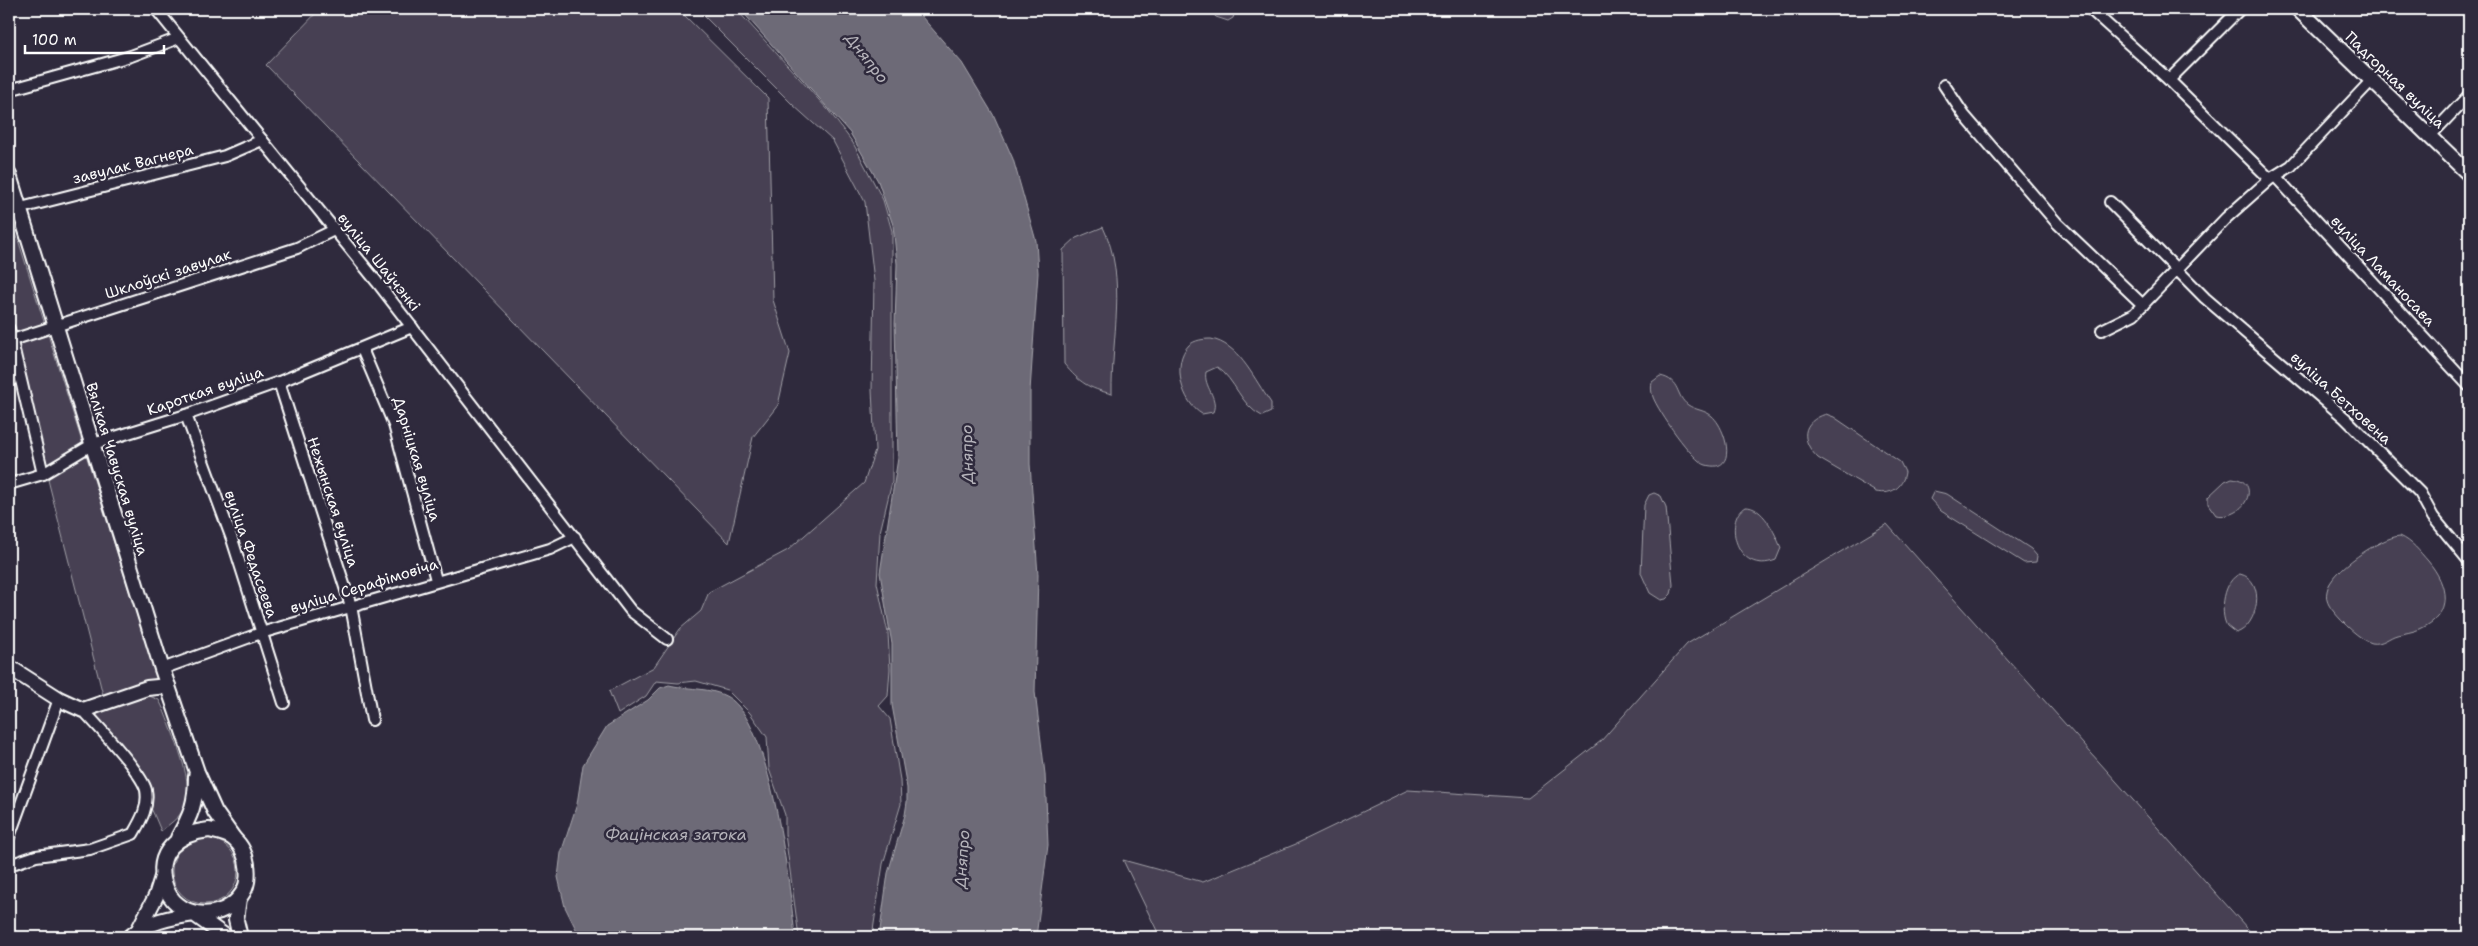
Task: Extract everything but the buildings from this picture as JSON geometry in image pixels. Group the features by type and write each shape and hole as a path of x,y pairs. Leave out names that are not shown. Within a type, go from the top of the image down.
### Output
{"main road":[{"name":"Падгорная вуліца","path":"2298,9 2469,174"},
{"name":"Вялікая Чавуская вуліца","path":"9,175 14,209 93,444 162,669 197,772 216,812 234,839"},
{"path":"9,667 59,699 83,710 147,688 168,686"},
{"name":"Вялікая Чавуская вуліца","path":"178,838 191,813 196,798 197,772"},
{"path":"209,830 234,839 247,861 245,888 239,898 224,909 170,918 134,933 156,896 168,850 178,838 192,831 209,830"},
{"path":"162,877 174,902 183,910 194,914 226,937"},
{"path":"239,898 236,920 240,937"}],"street":[{"name":"вуліца Шаўчэнкі","path":"156,9 412,328 631,611 667,639"},
{"name":"вуліца Ламаносава","path":"2090,9 2273,178 2468,380"},
{"path":"2169,80 2240,9"},
{"path":"9,90 131,56 180,38"},
{"path":"2102,330 2134,314 2226,218 2273,178 2291,166 2372,80"},
{"path":"1944,85 1964,115 2057,223 2143,305"},
{"path":"2430,136 2469,95"},
{"name":"завулак Вагнера","path":"14,209 225,156 262,140"},
{"name":"вуліца Бетховена","path":"2110,202 2205,298 2351,425 2420,493 2433,517 2469,561"},
{"name":"Шклоўскі завулак","path":"10,341 297,248 334,230"},
{"name":"Кароткая вуліца","path":"9,484 43,474 93,444 186,415 279,382 412,328"},
{"path":"9,329 10,341 43,474"},
{"name":"Дарніцкая вуліца","path":"362,349 394,426 436,580"},
{"name":"Нежынская вуліца","path":"279,382 351,606 372,720"},
{"name":"вуліца Федасеева","path":"186,415 232,539 284,703"},
{"name":"вуліца Серафімовіча","path":"162,669 261,633 550,548 575,537"},
{"path":"9,837 59,699"},
{"path":"9,865 36,856 90,849 133,834 145,813 146,788 122,753 83,710"}],"shaded area":[{"path":"320,9 678,9 768,98 773,300 790,353 778,405 753,437 729,543 266,65"},
{"path":"697,9 736,9 829,111 853,143 883,200 892,231 892,482 880,532 877,583 888,633 890,669 888,696 879,706 890,719 900,780 901,804 883,864 872,937 799,937 785,834 785,815 769,769 767,737 750,713 727,690 696,681 678,683 656,681 646,696 618,714 609,691 654,667 680,629 701,611 709,592 788,550 864,483 875,450 872,390 874,281 865,202 833,141 793,105"},
{"path":"1208,9 1236,9 1233,18 1228,21 1216,17"},
{"path":"9,211 157,679 104,699 9,327"},
{"path":"1103,227 1111,247 1117,288 1112,394 1085,384 1064,364 1063,250 1076,238"},
{"path":"1211,339 1229,347 1244,362 1271,403 1271,412 1262,416 1248,406 1229,379 1217,367 1206,372 1207,382 1214,402 1213,412 1202,414 1195,409 1184,392 1181,382 1181,362 1189,345 1199,340"},
{"path":"1660,376 1667,378 1675,385 1681,397 1688,405 1709,414 1717,422 1722,430 1727,448 1723,463 1716,466 1700,462 1676,435 1652,395 1652,382"},
{"path":"1826,414 1834,417 1900,462 1905,472 1899,486 1891,491 1876,492 1818,458 1808,445 1806,432 1812,422"},
{"path":"2232,478 2242,481 2247,486 2246,500 2242,507 2235,512 2226,515 2216,515 2208,504 2208,497 2225,481"},
{"path":"1934,491 1947,494 2031,549 2037,556 2036,562 2024,563 1941,511 1930,499"},
{"path":"1654,493 1661,496 1666,507 1673,585 1671,594 1666,599 1661,600 1650,593 1641,573 1644,505 1649,495"},
{"path":"1745,507 1757,511 1772,528 1781,548 1776,560 1762,563 1751,560 1743,554 1737,544 1735,523 1738,514"},
{"path":"1887,524 2255,937 1160,937 1123,860 1203,882 1296,844 1408,790 1528,798 1601,741 1687,644"},
{"path":"2400,536 2416,547 2435,570 2443,589 2443,607 2431,623 2420,629 2394,636 2379,643 2372,643 2357,635 2337,616 2328,603 2327,591 2330,583 2346,565 2381,542"},
{"path":"2240,574 2248,578 2254,585 2256,604 2250,622 2244,629 2236,633 2227,626 2223,605 2230,582"},
{"path":"147,695 159,700 163,708 182,759 187,787 187,799 184,809 161,831 132,771 96,716 103,709"},
{"path":"205,838 218,841 228,848 235,858 238,871 235,884 228,894 218,901 205,904 192,901 182,894 175,884 172,871 175,858 182,848 192,841"}],"water":[{"name":"Дняпро","path":"740,9 915,9 962,63 994,116 1013,159 1036,241 1038,273 1030,391 1030,464 1038,575 1035,692 1045,774 1048,845 1036,937 879,937 888,873 907,802 907,788 892,705 892,644 880,573 898,458 895,323 897,264 893,225 878,181 850,133"},
{"name":"Фацінская затока","path":"669,685 718,693 732,700 746,717 758,743 777,811 789,883 795,937 580,937 565,907 558,877 561,853 577,804 583,765 607,726 648,700 660,688"}]}
